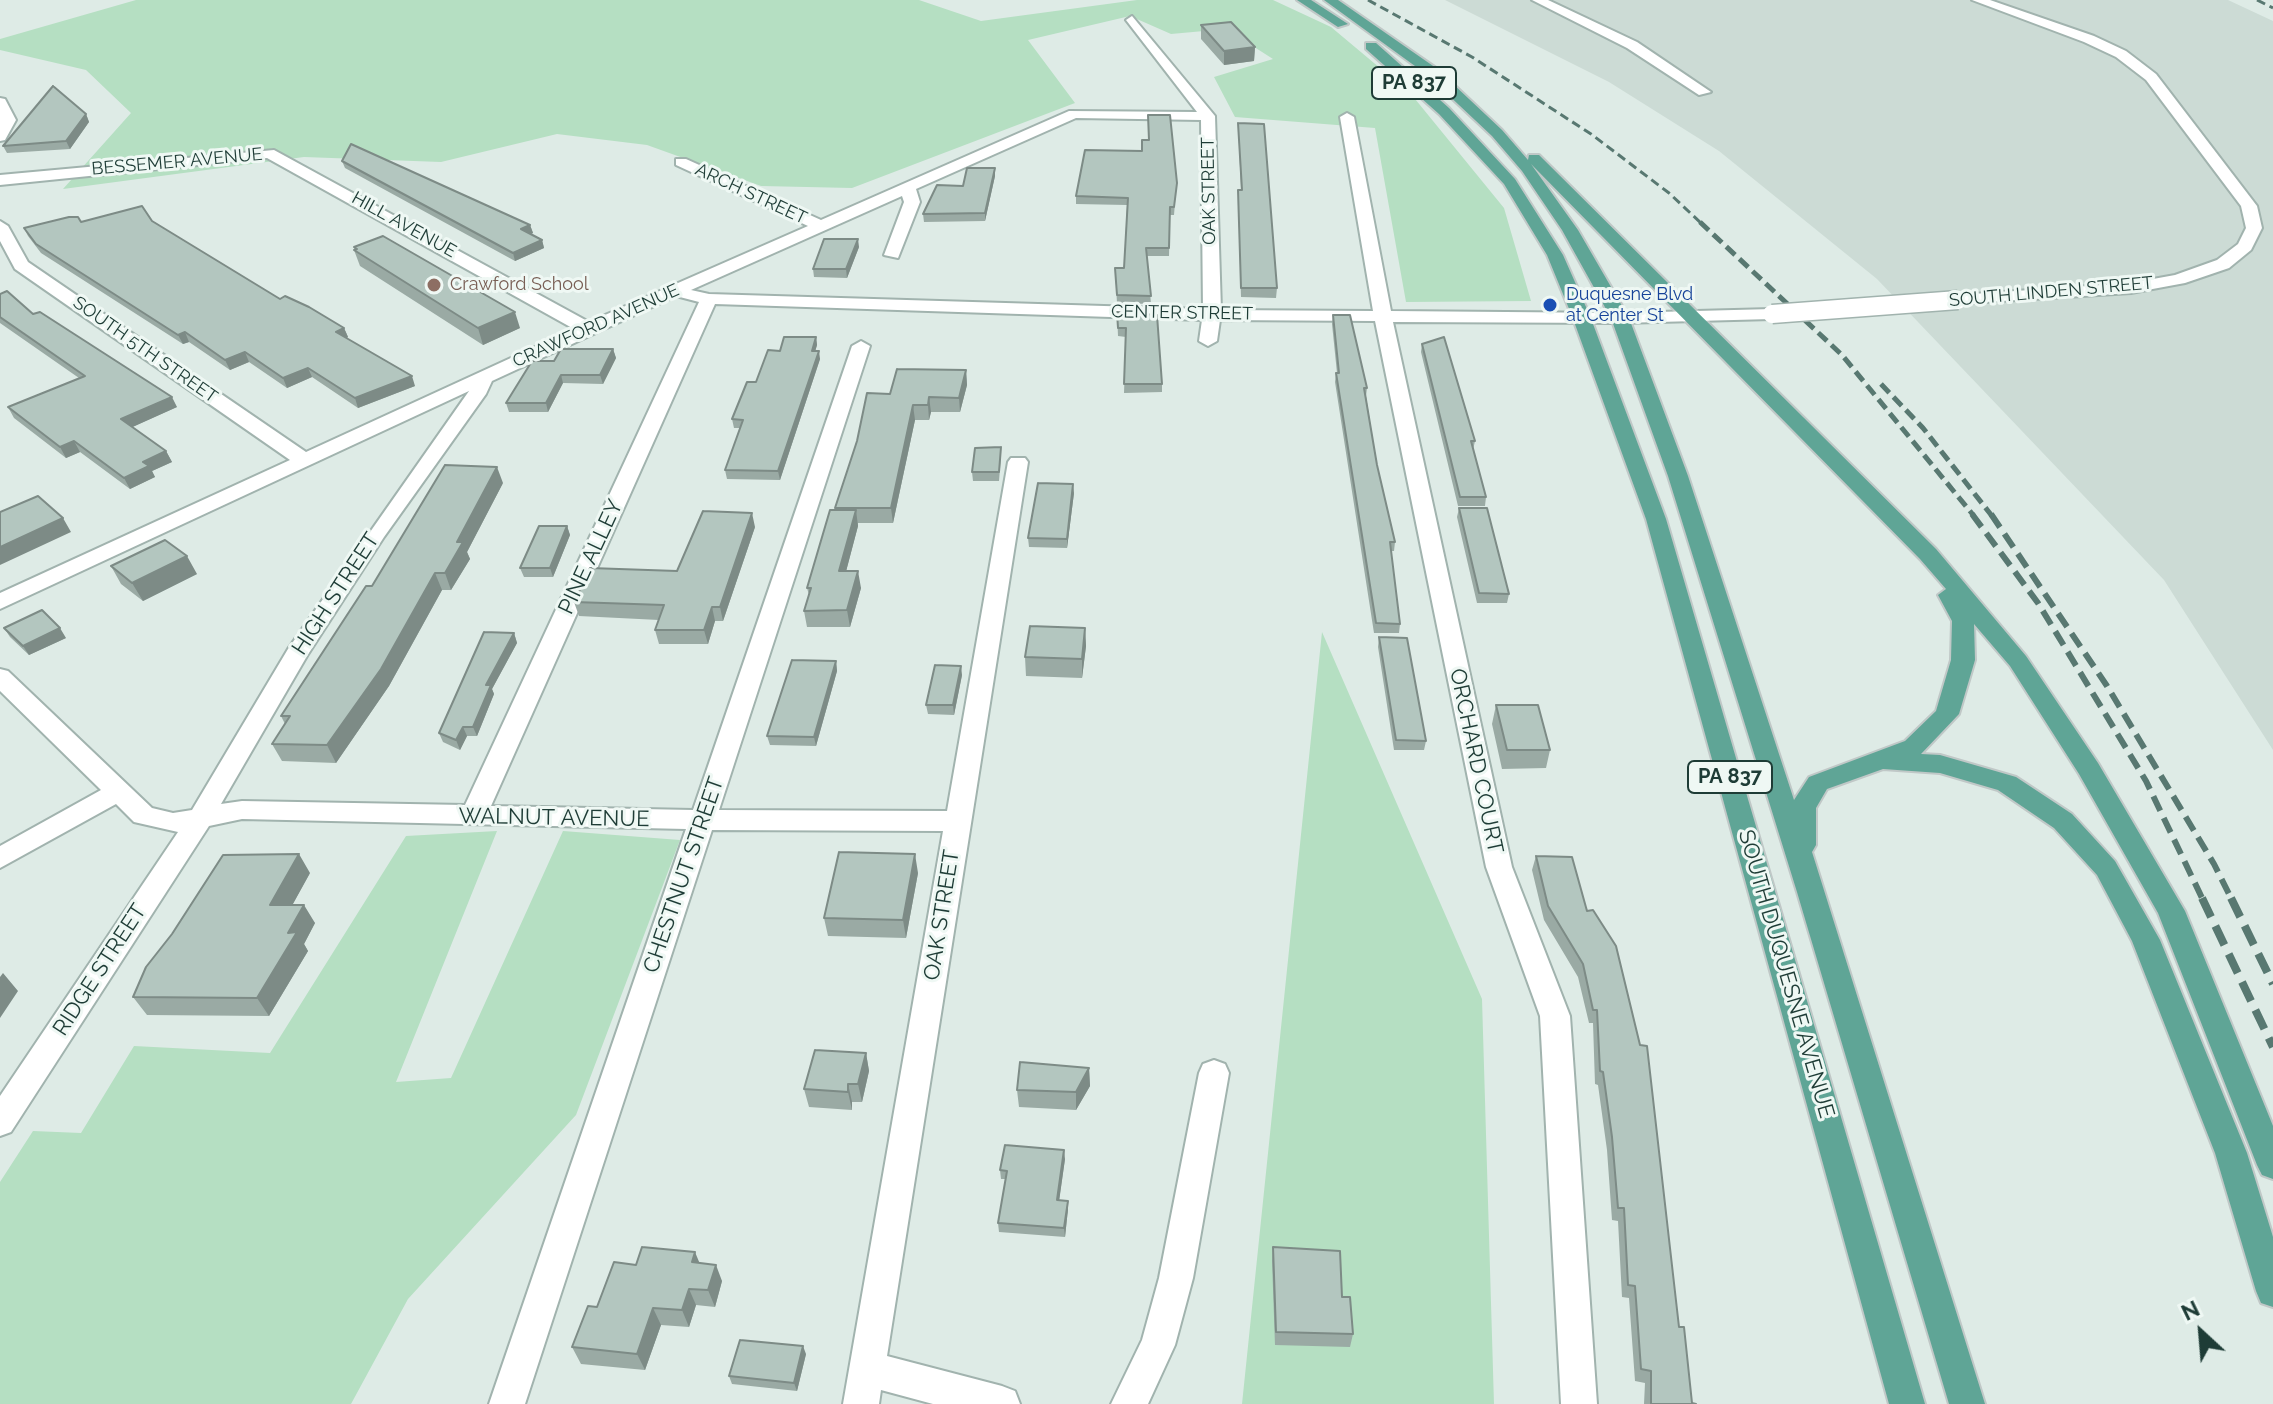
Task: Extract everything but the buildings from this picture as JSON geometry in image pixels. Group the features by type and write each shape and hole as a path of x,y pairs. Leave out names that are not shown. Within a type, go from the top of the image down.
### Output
{"main road":[{"name":"SOUTH DUQUESNE AVENUE","path":"1303,0 1392,63 1444,111 1510,182 1555,255 1581,316 1656,519 1907,1404"},
{"name":"SOUTH DUQUESNE AVENUE","path":"1330,0 1431,71 1497,133 1527,168 1570,230 1620,318 1678,476 1803,868 1967,1404"},
{"name":"PA 837","path":"1431,71 1513,137 1928,554 2018,661 2089,769 2171,911 2273,1165"},
{"path":"1803,868 1803,807 1818,783 1914,747 1947,714 1963,660 1963,621 1928,554"},
{"path":"1881,760 1940,764 2007,783 2063,821 2106,868 2146,940 2225,1139 2273,1291"}],"street":[{"path":"1538,0 1632,45 1704,92"},
{"name":"SOUTH LINDEN STREET","path":"1691,317 2131,288 2179,279 2223,264 2245,247 2254,228 2249,206 2151,77 2121,54 2089,39 1978,0"},
{"name":"OAK STREET","path":"1132,20 1208,116 1212,315 1208,341"},
{"path":"0,102 9,120 0,137"},
{"name":"CRAWFORD AVENUE","path":"0,602 588,329 1074,114 1208,116"},
{"name":"ORCHARD COURT","path":"1347,117 1383,316 1499,867 1555,1016 1579,1404"},
{"name":"BESSEMER AVENUE","path":"0,180 269,153 345,192"},
{"name":"ARCH STREET","path":"681,162 821,226"},
{"path":"892,255 912,202 908,188"},
{"name":"HILL AVENUE","path":"345,192 588,329"},
{"name":"SOUTH 5TH STREET","path":"0,226 21,265 304,460"},
{"name":"CENTER STREET","path":"674,291 709,299 1212,315 1691,317"},
{"name":"PINE ALLEY","path":"473,816 709,299"},
{"name":"CHESTNUT STREET","path":"507,1404 861,346"},
{"name":"HIGH STREET","path":"200,819 296,654 375,535 477,394 484,377"},
{"name":"OAK STREET","path":"861,1404 1018,462"},
{"name":"WALNUT AVENUE","path":"0,677 119,791 153,819 173,823 242,810 703,820 958,821"},
{"path":"0,858 119,791"},
{"name":"RIDGE STREET","path":"0,1122 200,819"},
{"path":"1129,1404 1158,1345 1176,1278 1214,1073"},
{"path":"867,1369 1002,1404"}],"shaded area":[{"path":"1445,0 2228,0 2273,21 2273,750 2164,580 1877,279 1719,151 1609,82"}],"green space":[{"path":"136,0 919,0 981,21 1137,0 1273,0 1331,27 1411,94 1504,208 1531,301 1406,302 1375,128 1235,117 1214,77 1273,59 1226,29 1171,34 1130,16 1028,40 1075,103 852,188 761,186 647,145 557,134 441,162 304,157 63,189 131,113 86,70 0,50 0,39"},
{"path":"1322,632 1482,999 1494,1404 1242,1404"},
{"path":"497,831 396,1082 451,1078 563,831 680,840 576,1115 408,1299 351,1404 0,1404 0,1182 33,1131 81,1133 134,1046 270,1053 406,836"}],"railway":[{"path":"1368,0 1472,57 1591,134 1669,193 1702,224"},
{"path":"2257,0 2273,8"},
{"path":"1700,222 1842,355 1974,516"},
{"path":"1881,384 1923,428 1992,516"},
{"path":"1972,514 2038,603 2146,781 2203,900"},
{"path":"1991,514 2107,686 2214,864 2231,898"},
{"path":"2202,898 2273,1047"},
{"path":"2231,898 2273,984"}],"place":[{"name":"Crawford School","path":"434,285"},
{"name":"Duquesne Blvd at Center St","path":"1550,305"}]}
